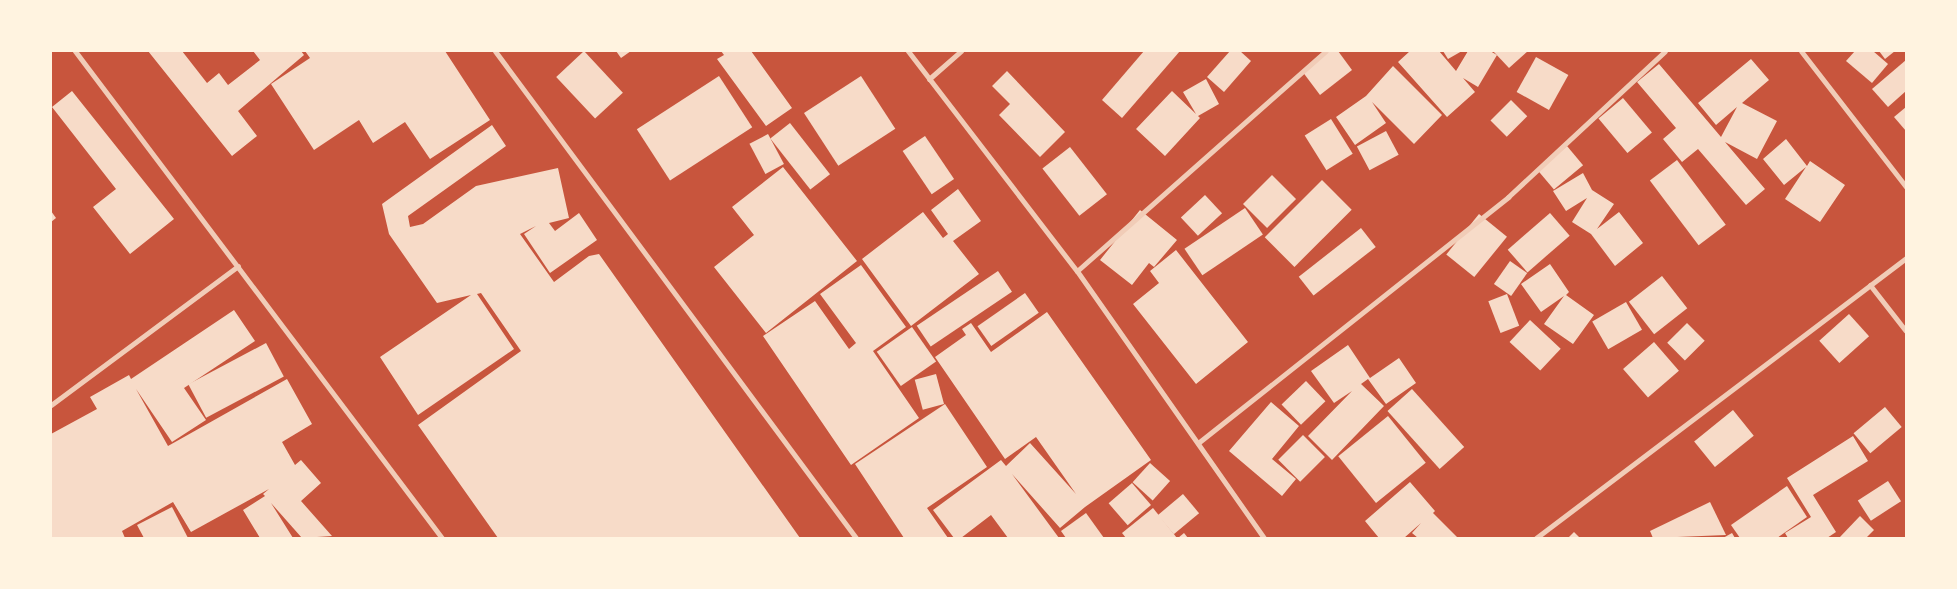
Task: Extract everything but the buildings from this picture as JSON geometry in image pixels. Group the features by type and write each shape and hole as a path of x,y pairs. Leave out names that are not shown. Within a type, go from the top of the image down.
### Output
{"street":[{"path":"76,51 442,538"},
{"path":"495,51 856,538"},
{"path":"908,51 1077,271 1264,538"},
{"path":"929,79 961,51"},
{"path":"1077,271 1326,51"},
{"path":"1198,443 1508,197 1665,51"},
{"path":"1801,51 1906,188"},
{"path":"1536,538 1906,258"},
{"path":"51,405 238,266"},
{"path":"1870,285 1906,332"}]}
